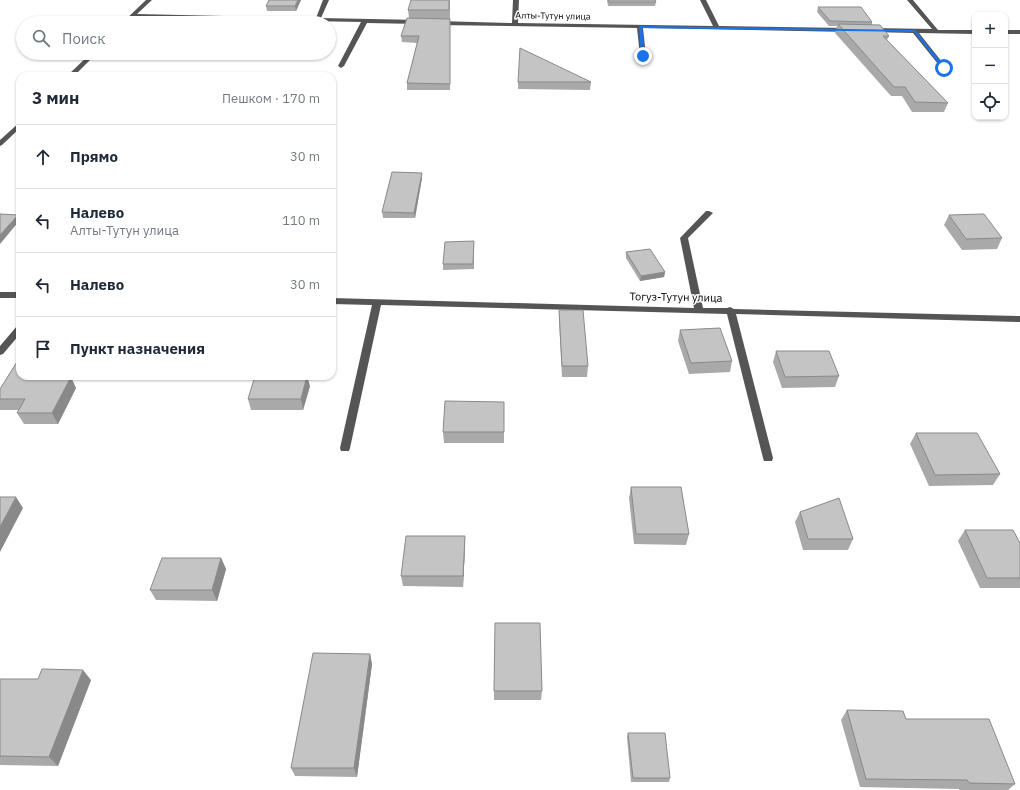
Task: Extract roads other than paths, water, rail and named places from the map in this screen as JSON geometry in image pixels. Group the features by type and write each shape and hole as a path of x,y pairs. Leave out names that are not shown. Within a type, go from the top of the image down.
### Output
{"street":[{"path":"131,16 149,0"},
{"path":"320,16 326,0"},
{"path":"515,24 516,0"},
{"path":"703,0 717,28"},
{"path":"910,0 936,31"},
{"name":"Алты-Тутун улица","path":"336,20 859,30"},
{"path":"341,66 365,21"},
{"path":"640,27 643,56"},
{"path":"867,30 972,32"},
{"path":"915,31 944,68"},
{"path":"1008,32 1020,32"},
{"path":"74,72 87,60"},
{"path":"0,144 16,128"},
{"path":"699,310 684,238 708,213"},
{"path":"0,295 16,295"},
{"name":"Тогуз-Тутун улица","path":"336,301 730,310 1020,319"},
{"path":"346,448 377,302"},
{"path":"730,310 768,458"},
{"path":"0,352 16,333"}]}
